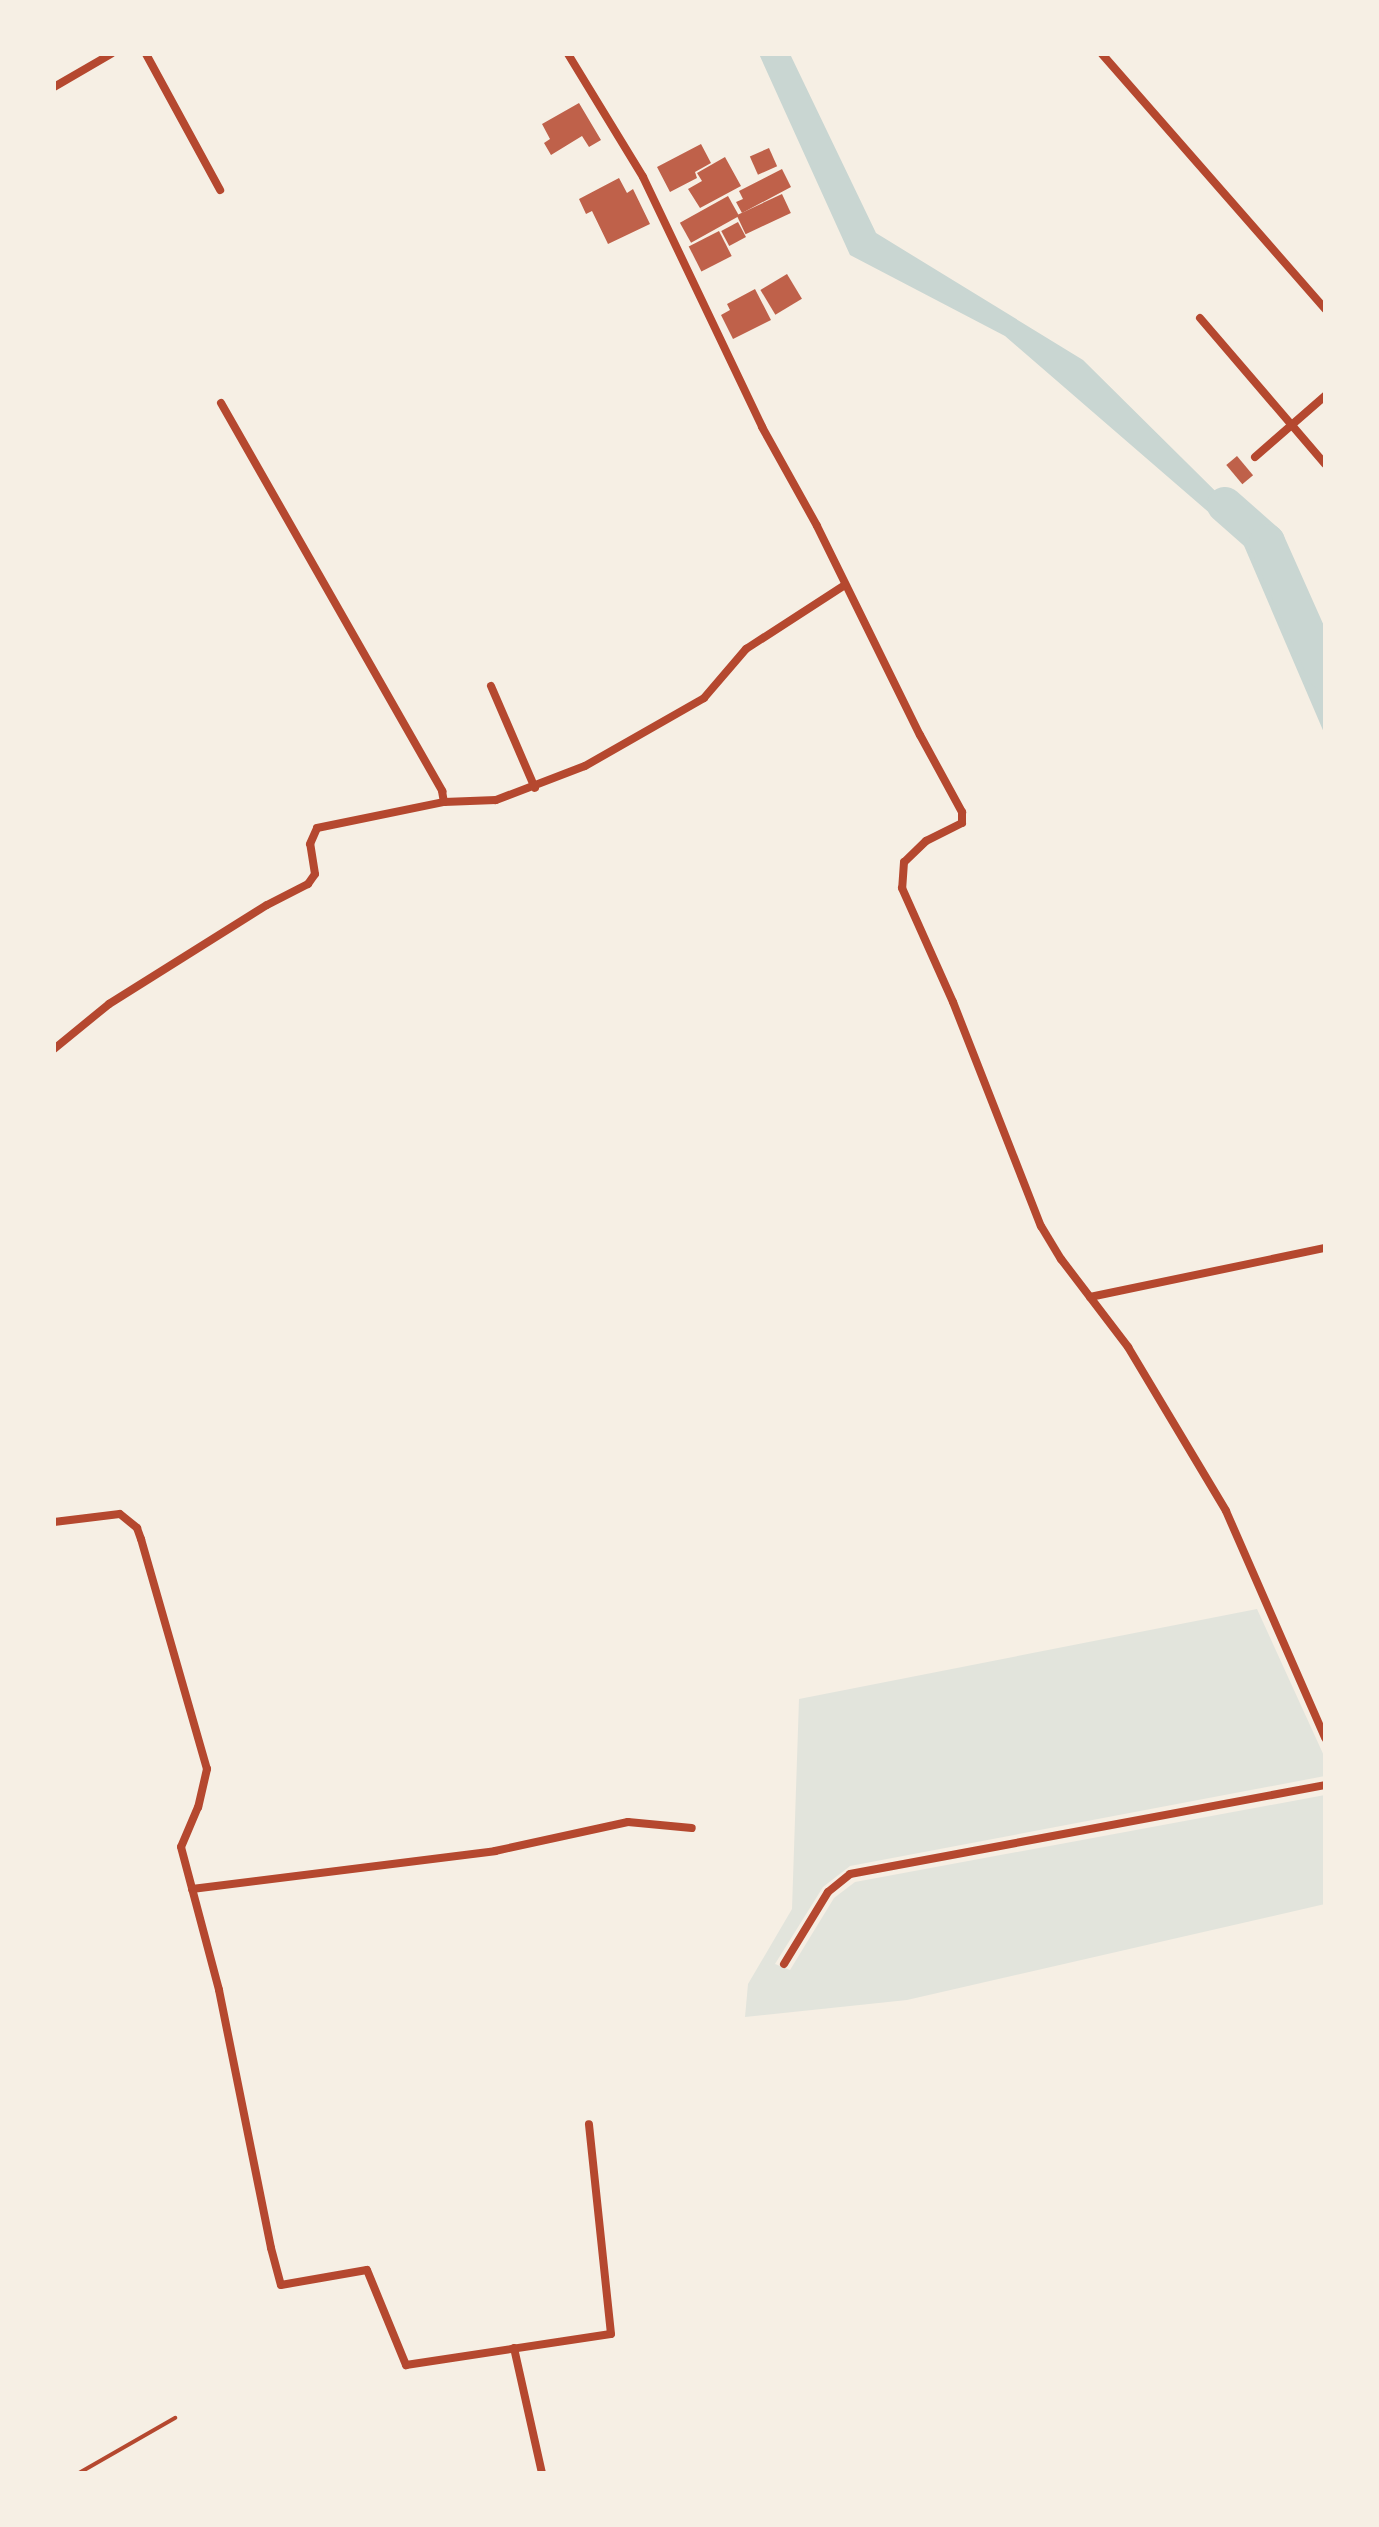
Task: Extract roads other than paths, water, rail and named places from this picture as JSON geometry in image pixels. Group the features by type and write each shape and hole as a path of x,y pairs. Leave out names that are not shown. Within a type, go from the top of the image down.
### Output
{"street":[{"path":"54,87 111,54"},
{"path":"146,54 220,190"},
{"path":"568,54 643,177 762,427 817,526 962,812 962,823 926,841 904,862 902,888 965,1030 1041,1226 1128,1347 1226,1511 1325,1738"},
{"path":"1102,54 1325,309"},
{"path":"1200,318 1325,464"},
{"path":"1255,457 1325,396"},
{"path":"221,403 442,791 444,802"},
{"path":"54,1049 109,1004 267,905 308,884 315,874 310,844 317,828 444,802 496,800 535,788 585,766 704,698 746,649 845,585"},
{"path":"491,686 535,788"},
{"path":"1090,1297 1325,1248"},
{"path":"54,1522 120,1514 137,1528 207,1769 198,1807 181,1847 219,1990 281,2285 367,2270 406,2365 611,2334 589,2124"},
{"path":"784,1964 828,1892 850,1874 1325,1785"},
{"path":"192,1889 495,1851 628,1822 692,1828"},
{"path":"514,2348 542,2473"}],"lane":[{"path":"79,2473 175,2418"}],"waterway":[{"path":"1225,505 1267,542 1325,672"}]}
